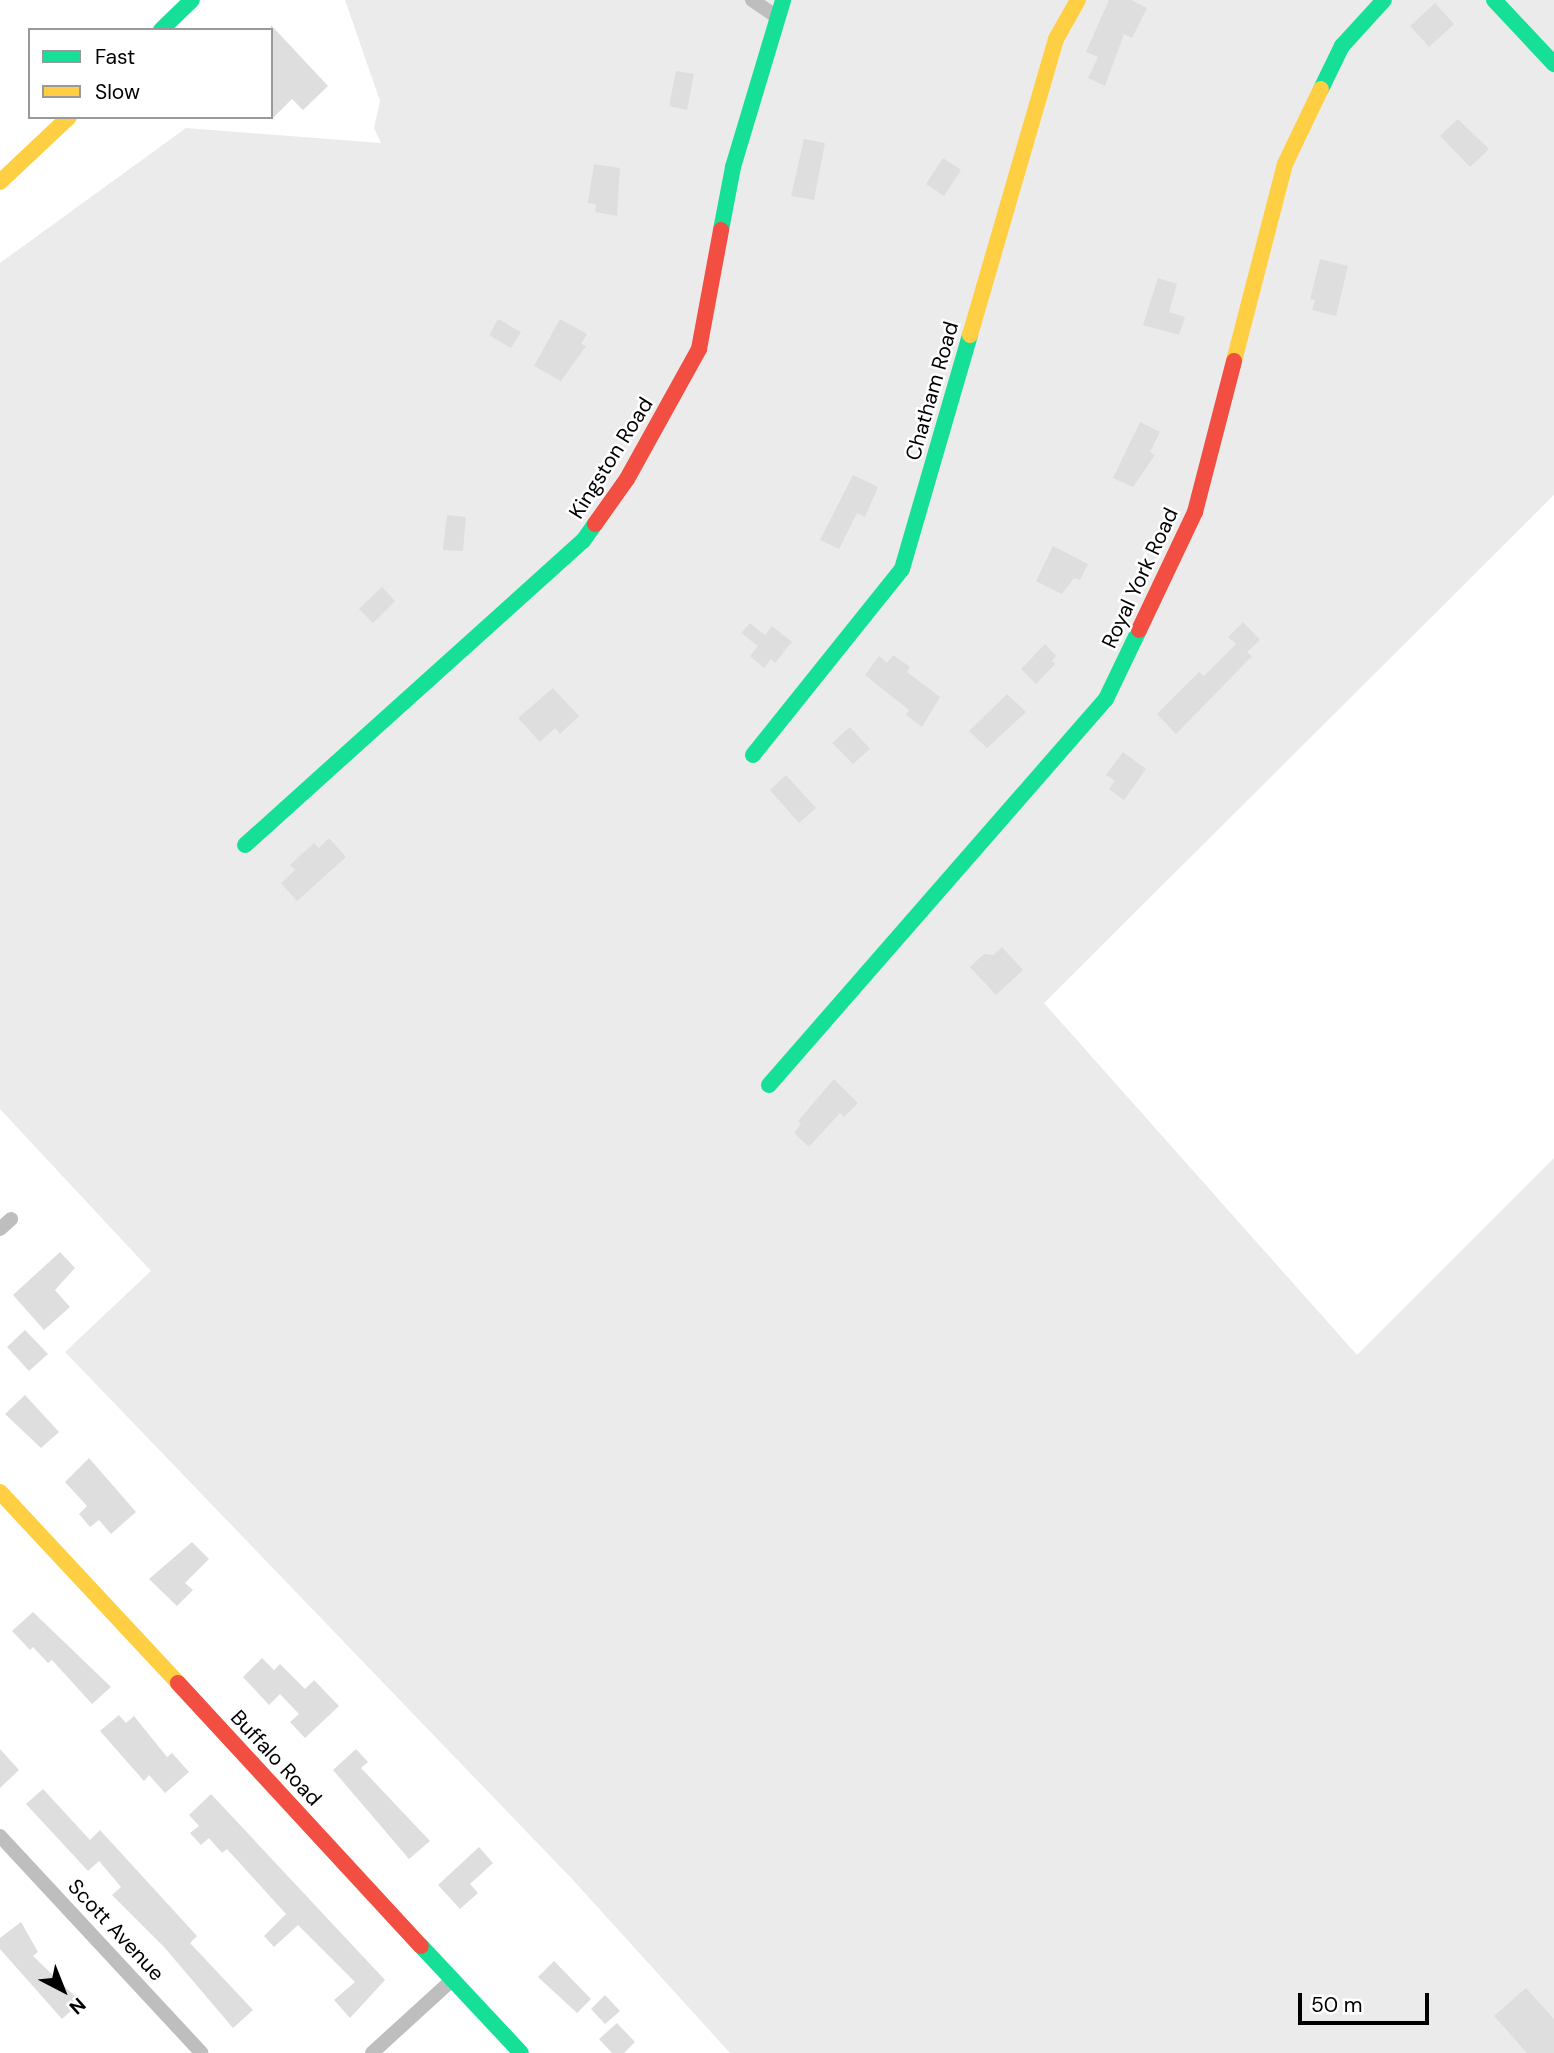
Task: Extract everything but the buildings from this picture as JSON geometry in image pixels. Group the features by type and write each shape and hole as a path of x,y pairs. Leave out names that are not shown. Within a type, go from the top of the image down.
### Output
{"street":[{"path":"163,28 192,0"},
{"path":"752,0 776,16"},
{"name":"Kingston Road","path":"245,845 583,541 627,479 699,349 733,167 776,16 783,0"},
{"name":"Chatham Road","path":"753,755 902,569 1056,39 1078,0"},
{"name":"Royal York Road","path":"769,1085 1106,699 1195,512 1285,164 1342,46 1384,0"},
{"path":"1494,0 1554,64"},
{"path":"0,182 67,119"},
{"path":"0,1229 11,1219"},
{"name":"Buffalo Road","path":"0,1492 521,2053"},
{"name":"Scott Avenue","path":"0,1836 202,2053"},
{"path":"372,2053 453,1979"}],"shaded area":[{"path":"345,0 1554,0 1554,495 1044,1003 1357,1355 1554,1158 1554,2053 730,2053 573,1880 65,1352 151,1271 0,1109 0,263 186,128 381,143 374,128 380,101"}],"traffic: fast":[{"path":"163,28 192,0"},
{"path":"721,230 733,167 783,0"},
{"path":"1321,89 1342,46 1384,0"},
{"path":"1494,0 1554,64"},
{"path":"753,755 902,569 970,335"},
{"path":"245,845 583,541 595,524"},
{"path":"769,1085 1106,699 1139,630"},
{"path":"421,1946 521,2053"}],"traffic: slow":[{"path":"970,335 1056,39 1078,0"},
{"path":"1234,361 1285,164 1321,89"},
{"path":"0,182 67,119"},
{"path":"0,1492 178,1683"}],"traffic: jam":[{"path":"595,524 627,479 699,349 721,230"},
{"path":"1139,630 1195,512 1234,361"},
{"path":"178,1683 421,1946"}]}
